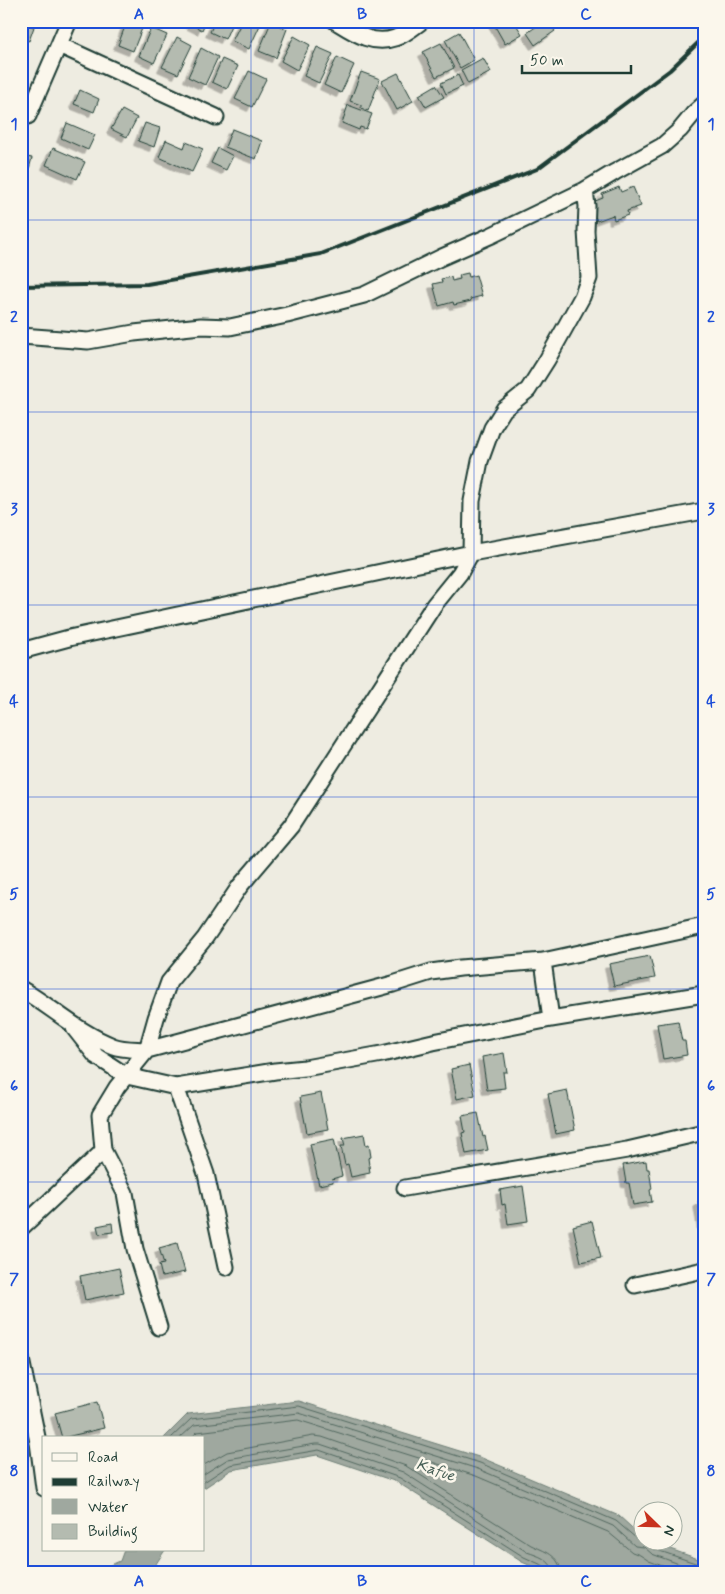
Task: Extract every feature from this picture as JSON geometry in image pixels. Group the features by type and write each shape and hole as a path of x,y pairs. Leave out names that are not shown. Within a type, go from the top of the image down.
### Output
{"street":[{"path":"28,116 69,21"},
{"path":"335,21 359,35 376,41 395,38 422,21"},
{"path":"58,45 216,117"},
{"path":"21,336 88,341 134,333 201,326 230,327 287,315 364,295 585,190 662,146 704,104"},
{"path":"159,1327 135,1249 125,1192 103,1150 100,1115 117,1087 148,1050 156,1018 169,982 205,938 240,886 291,826 434,605 460,573 471,553 472,501 480,461 492,428 504,409 528,390 582,297 589,278 586,231 588,206 585,190"},
{"path":"21,651 69,638 471,553 704,511"},
{"path":"21,989 71,1024 114,1047 148,1050 432,972 542,961 704,926"},
{"path":"542,961 551,1019"},
{"path":"71,1024 96,1056 127,1076 176,1087 305,1068 551,1019 704,994"},
{"path":"176,1087 206,1174 226,1266"},
{"path":"405,1188 627,1150 704,1132"},
{"path":"21,1228 103,1150"},
{"path":"635,1285 704,1270"},
{"path":"21,1359 38,1442 42,1473"}],"water":[{"name":"Kafue","path":"299,1401 482,1458 619,1516 632,1528 632,1552 678,1552 704,1561 704,1573 547,1573 522,1562 397,1482 317,1455 231,1470 205,1487 205,1436 166,1436 188,1414"},
{"path":"123,1552 164,1552 150,1573 92,1573 120,1561"}],"building":[{"path":"127,21 145,21 133,51 118,45"},
{"path":"184,21 206,21 202,30"},
{"path":"215,21 233,21 225,39 210,32"},
{"path":"242,21 262,21 249,49 232,41"},
{"path":"492,21 514,21 522,34 505,44"},
{"path":"544,21 548,21 555,31 535,45 527,33"},
{"path":"21,22 34,27 29,41 21,38"},
{"path":"271,22 287,29 276,58 259,51"},
{"path":"151,28 167,35 154,63 139,56"},
{"path":"459,32 474,60 460,68 445,40"},
{"path":"294,36 310,45 297,70 281,61"},
{"path":"177,37 192,45 178,74 162,67"},
{"path":"441,43 454,68 436,77 423,52"},
{"path":"317,47 333,54 319,83 304,76"},
{"path":"201,48 218,57 205,85 188,77"},
{"path":"337,57 354,65 341,93 324,85"},
{"path":"483,58 491,72 468,84 461,70"},
{"path":"222,59 238,66 227,89 212,82"},
{"path":"249,71 266,79 252,107 235,99"},
{"path":"361,72 380,79 368,111 361,108 361,105 350,101"},
{"path":"398,73 413,101 397,110 382,81"},
{"path":"458,75 463,86 446,94 441,83"},
{"path":"436,85 444,97 426,107 419,95"},
{"path":"80,90 99,99 94,112 74,104"},
{"path":"348,105 372,114 366,129 360,127 359,130 342,123"},
{"path":"122,110 137,118 127,137 111,129"},
{"path":"67,123 95,135 88,150 61,138"},
{"path":"145,123 160,128 154,147 138,141"},
{"path":"232,129 262,141 256,159 225,147"},
{"path":"166,140 184,148 186,142 203,149 192,172 159,157"},
{"path":"53,148 85,162 77,179 46,165"},
{"path":"218,148 233,156 226,170 211,163"},
{"path":"21,150 24,151 22,156 32,158 27,176 21,174"},
{"path":"619,187 621,192 633,187 641,206 627,211 628,215 614,220 613,215 597,221 590,203 603,198 602,194"},
{"path":"468,273 469,277 476,275 482,296 454,305 453,302 439,306 433,284 442,282 441,279 451,277 452,281 460,279 459,275"},
{"path":"650,956 655,978 614,986 609,964"},
{"path":"678,1021 682,1041 685,1041 687,1055 663,1059 657,1024"},
{"path":"504,1053 507,1072 503,1072 505,1088 487,1090 482,1057"},
{"path":"469,1065 475,1095 457,1099 451,1069"},
{"path":"567,1090 575,1130 556,1134 548,1094"},
{"path":"321,1093 328,1129 307,1133 300,1097"},
{"path":"478,1113 488,1150 466,1154 462,1133 465,1132 462,1116"},
{"path":"364,1134 366,1145 369,1144 371,1157 368,1158 370,1173 351,1177 348,1164 345,1165 341,1146 345,1146 343,1138"},
{"path":"334,1139 342,1176 332,1179 333,1182 319,1185 310,1144"},
{"path":"646,1161 652,1189 650,1190 652,1202 633,1205 623,1165"},
{"path":"523,1186 528,1221 508,1224 505,1204 502,1205 500,1190"},
{"path":"704,1200 704,1237 698,1201"},
{"path":"592,1221 601,1258 581,1262 573,1226"},
{"path":"112,1223 113,1232 99,1234 97,1226"},
{"path":"177,1243 185,1272 162,1277 159,1265 164,1264 159,1248"},
{"path":"119,1268 124,1292 85,1300 80,1276"},
{"path":"97,1402 104,1428 70,1436 61,1436 55,1413"}],"railway":[{"path":"21,286 147,284 321,254 537,169 670,70 704,37"}]}
